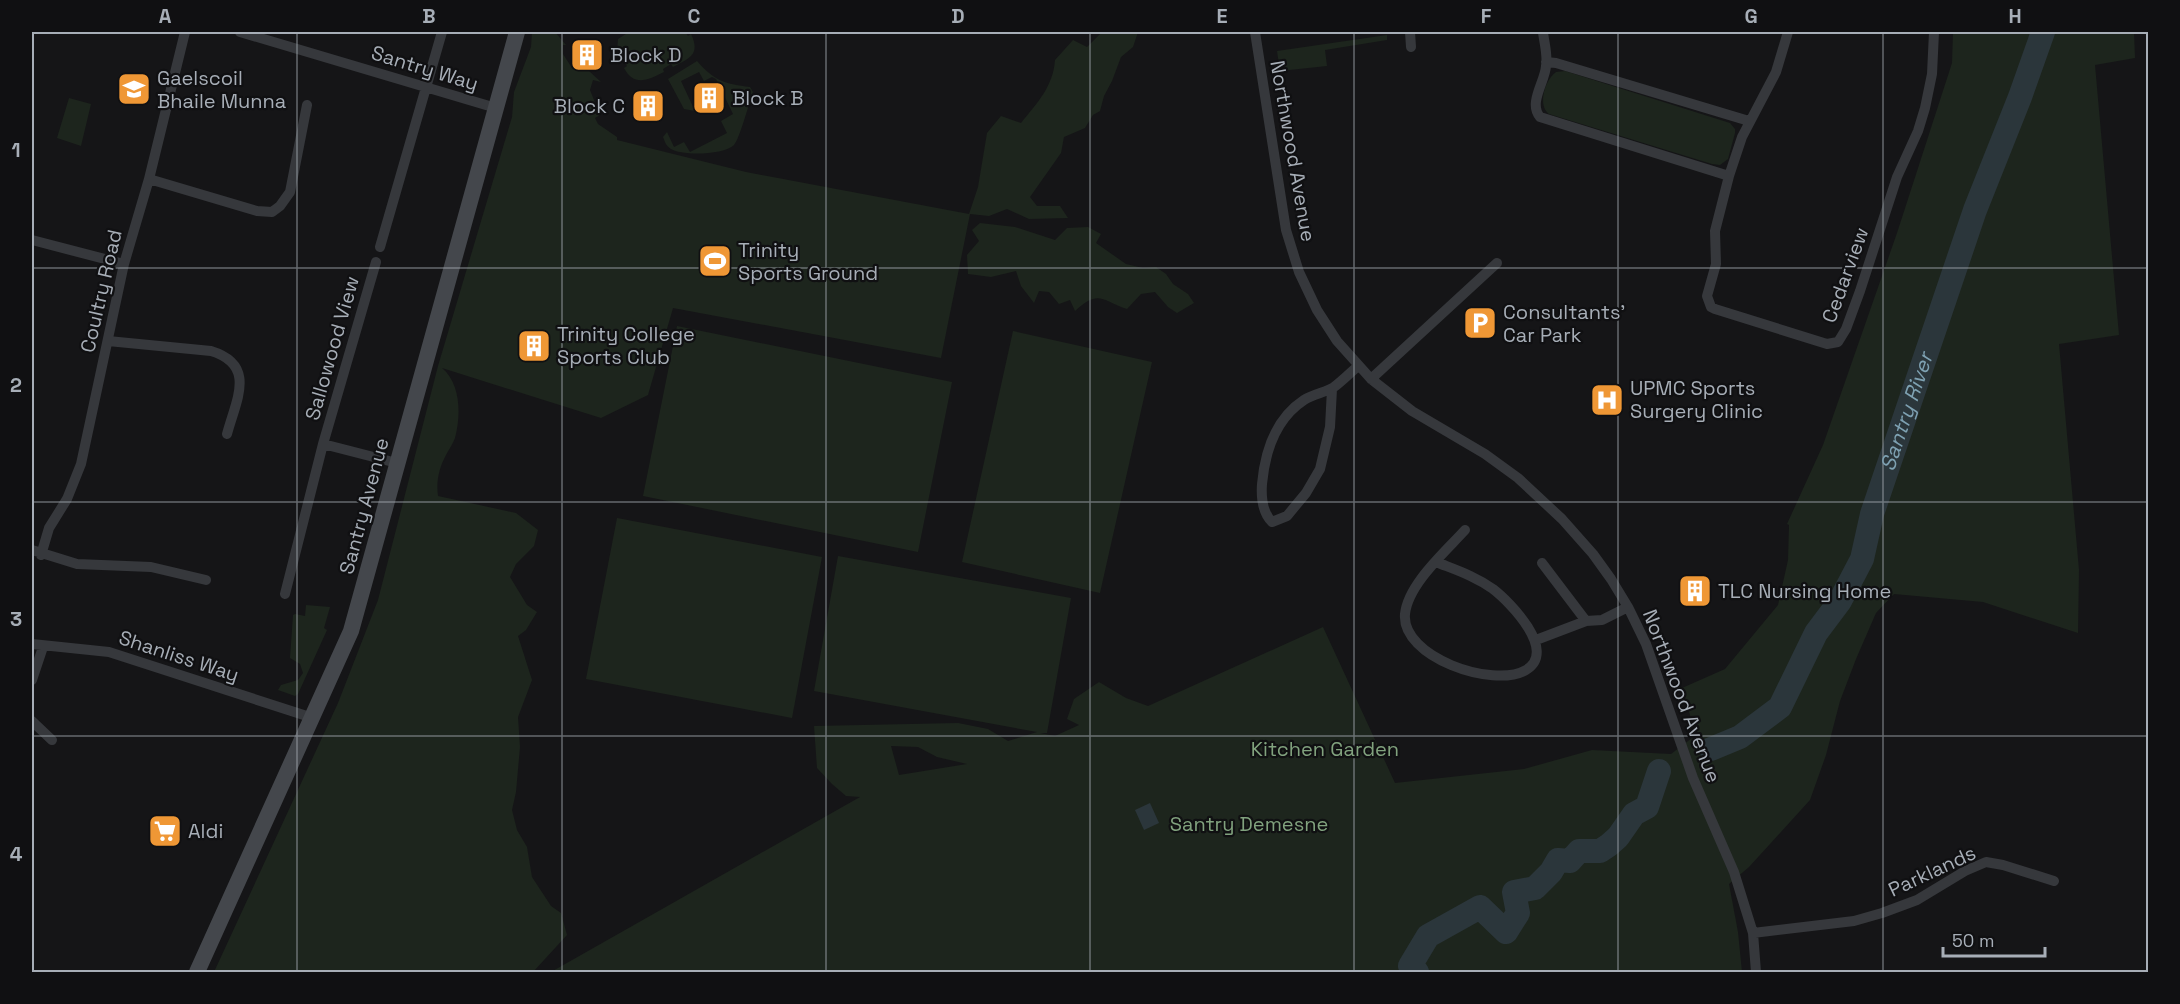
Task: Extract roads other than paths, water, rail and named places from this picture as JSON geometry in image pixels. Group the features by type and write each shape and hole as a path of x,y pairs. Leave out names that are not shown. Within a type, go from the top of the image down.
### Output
{"main road":[{"name":"Santry Avenue","path":"197,972 307,716 351,631 517,32"}],"street":[{"name":"Coultry Road","path":"36,553 67,499 81,464 124,264 149,179 185,32"},
{"name":"Santry Way","path":"240,32 496,108"},
{"path":"380,247 442,32"},
{"name":"Northwood Avenue","path":"1255,32 1279,197 1286,230 1302,281 1323,322 1371,379 1412,411 1485,454 1518,478 1562,519 1593,554 1628,607 1656,667 1693,778 1734,872 1753,933 1755,972"},
{"path":"1410,32 1412,47"},
{"path":"1543,32 1546,62 1535,108 1540,117 1729,176"},
{"name":"Cedarview","path":"1788,32 1776,72 1749,121 1729,176 1715,231 1716,264 1707,296 1711,307 1827,344 1838,342 1846,329 1897,177 1925,108 1932,74 1934,32"},
{"path":"1546,62 1556,63 1749,121"},
{"path":"149,179 257,211 272,212 280,206 290,192 307,105"},
{"path":"32,240 124,264"},
{"name":"Sallowood View","path":"285,594 324,444 376,262"},
{"path":"1371,379 1497,263"},
{"path":"108,341 211,351 225,355 239,371 240,386 227,434"},
{"path":"1332,389 1330,427 1320,469 1306,493 1287,516 1272,522 1264,515 1262,491 1264,462 1270,440 1283,421 1304,400 1321,391 1332,389 1358,366"},
{"name":"Sallowood View","path":"324,444 398,463"},
{"path":"1436,562 1463,571 1493,589 1513,607 1536,640 1533,663 1527,669 1498,675 1476,673 1452,666 1413,640 1406,628 1405,614 1408,600 1420,580 1436,562 1466,530"},
{"path":"36,553 77,564 151,567 206,580"},
{"path":"1542,563 1586,621"},
{"path":"1536,640 1586,621 1602,620 1628,607"},
{"name":"Shanliss Way","path":"32,680 37,645 109,652 307,716"},
{"path":"32,721 52,740"},
{"name":"Parklands","path":"1753,933 1854,921 1882,913 1917,900 1965,871 1986,862 2054,881"}],"waterway":[{"name":"Santry River","path":"1711,749 1740,737 1780,707 1816,633 1840,601 1862,559 1872,514 1975,210 2043,32"},
{"name":"Santry River","path":"1417,972 1410,966 1428,936 1480,907 1506,932 1518,913 1514,892 1535,888 1551,872 1558,860 1570,861 1579,851 1600,851 1609,845 1618,837 1634,814 1647,807 1659,771"}],"place":[{"name":"Block D","path":"587,55"},
{"name":"Gaelscoil Bhaile Munna","path":"134,89"},
{"name":"Block B","path":"709,98"},
{"name":"Block C","path":"648,106"},
{"name":"Trinity Sports Ground","path":"715,261"},
{"name":"Consultants’ Car Park","path":"1480,323"},
{"name":"Trinity College Sports Club","path":"534,346"},
{"name":"UPMC Sports Surgery Clinic","path":"1607,400"},
{"name":"TLC Nursing Home","path":"1695,591"},
{"name":"Aldi","path":"165,831"}],"park label":[{"name":"Kitchen Garden","path":"1325,749"},
{"name":"Santry Demesne","path":"1249,824"}]}
